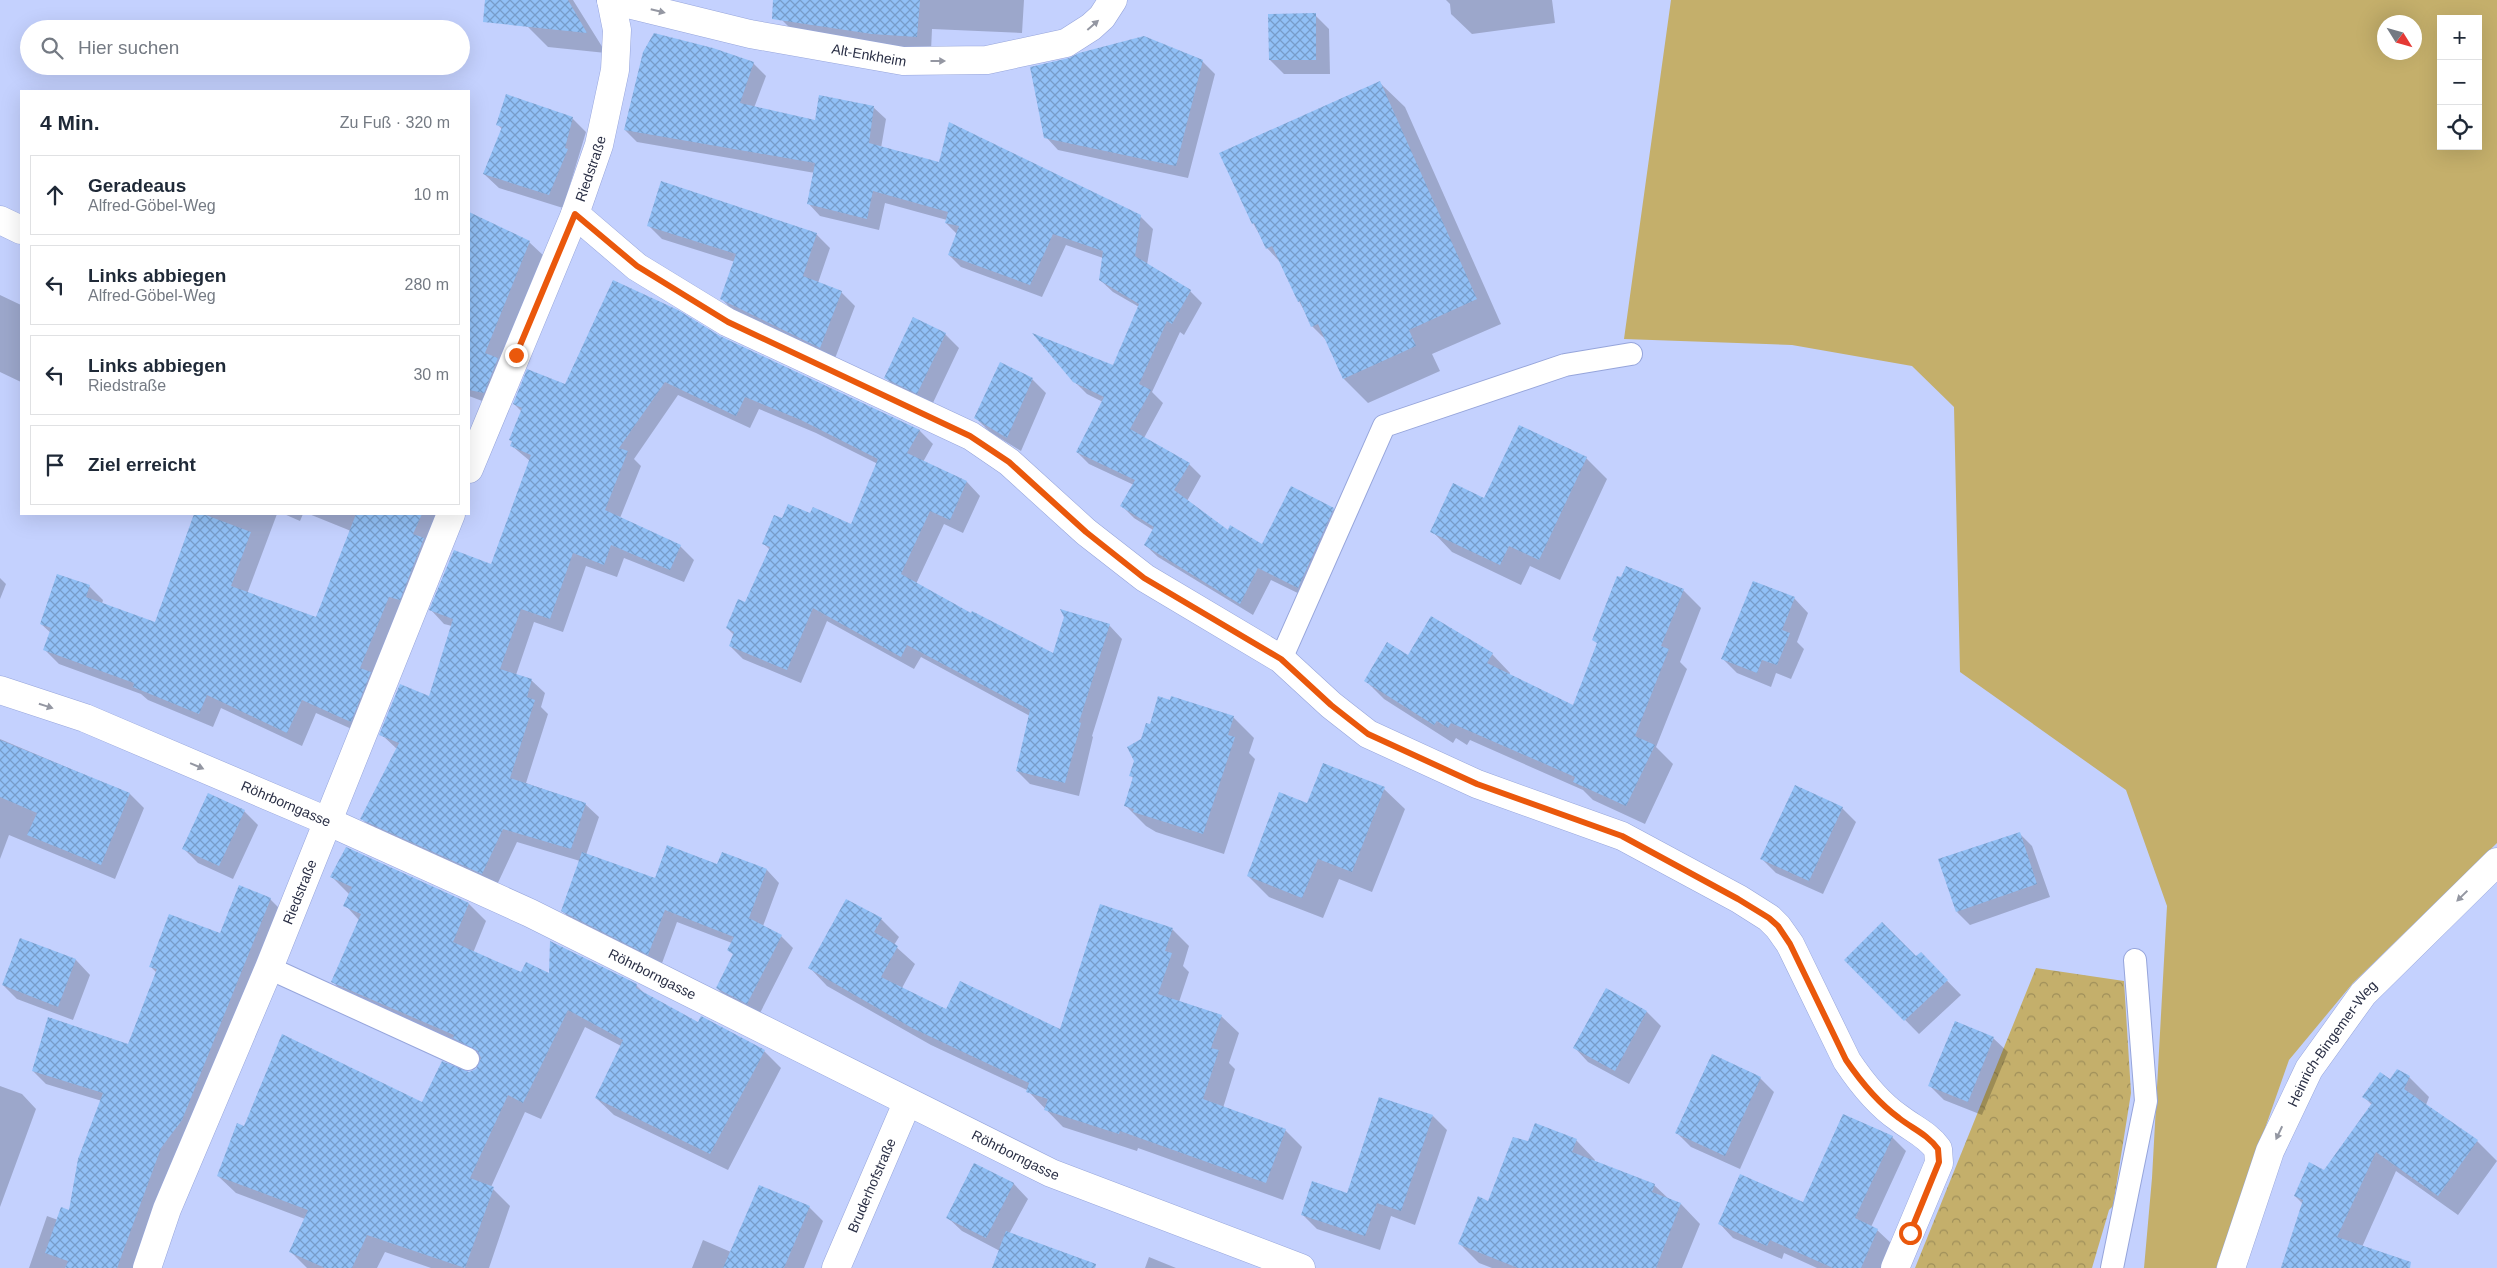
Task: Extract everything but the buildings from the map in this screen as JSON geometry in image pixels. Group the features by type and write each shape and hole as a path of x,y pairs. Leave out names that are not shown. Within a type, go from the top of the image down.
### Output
{"street":[{"name":"Alt-Enkheim","path":"611,0 750,34 903,61 987,60 1066,43 1091,27 1102,17 1113,0"},
{"name":"Riedstraße","path":"472,453 575,214 599,145 615,70 617,30 611,0"},
{"path":"575,214 637,266 728,322 970,436 1009,462 1086,532 1144,578 1281,659 1331,705 1368,734 1477,784 1622,836 1738,899 1778,926 1790,944 1846,1060 1858,1078 1886,1108 1900,1119 1920,1130 1938,1149 1939,1162 1895,1268"},
{"path":"0,220 20,230"},
{"name":"Riedstraße","path":"147,1268 167,1209 269,968 451,515"},
{"name":"Röhrborngasse","path":"0,690 84,718 327,821 530,913 907,1103 1052,1173 1301,1268"},
{"name":"Heinrich-Bingemer-Weg","path":"2231,1268 2270,1151 2309,1069 2363,994 2497,862"},
{"name":"Bruderhofstraße","path":"836,1268 907,1103"}],"lane":[{"path":"1281,659 1384,426 1565,365 1631,354"},
{"path":"2112,1268 2146,1101 2135,960"},
{"path":"269,968 468,1059"}],"green space":[{"path":"1671,0 2497,0 2497,843 2353,983 2289,1060 2216,1268 2144,1268 2152,1178 2167,906 2126,790 1960,672 1954,407 1912,366 1792,345 1624,339"},
{"path":"2036,968 2124,981 2131,1093 2113,1206 2109,1210 2092,1268 1915,1268"}],"route":[{"path":"516,355 575,214 637,266 685,298 728,322 872,388 970,436 1009,462 1086,532 1144,578 1281,659 1331,705 1368,734 1477,784 1622,836 1769,918 1778,926 1790,944 1846,1060 1858,1078 1886,1108 1900,1119 1920,1130 1938,1149 1939,1162 1910,1233"}]}
